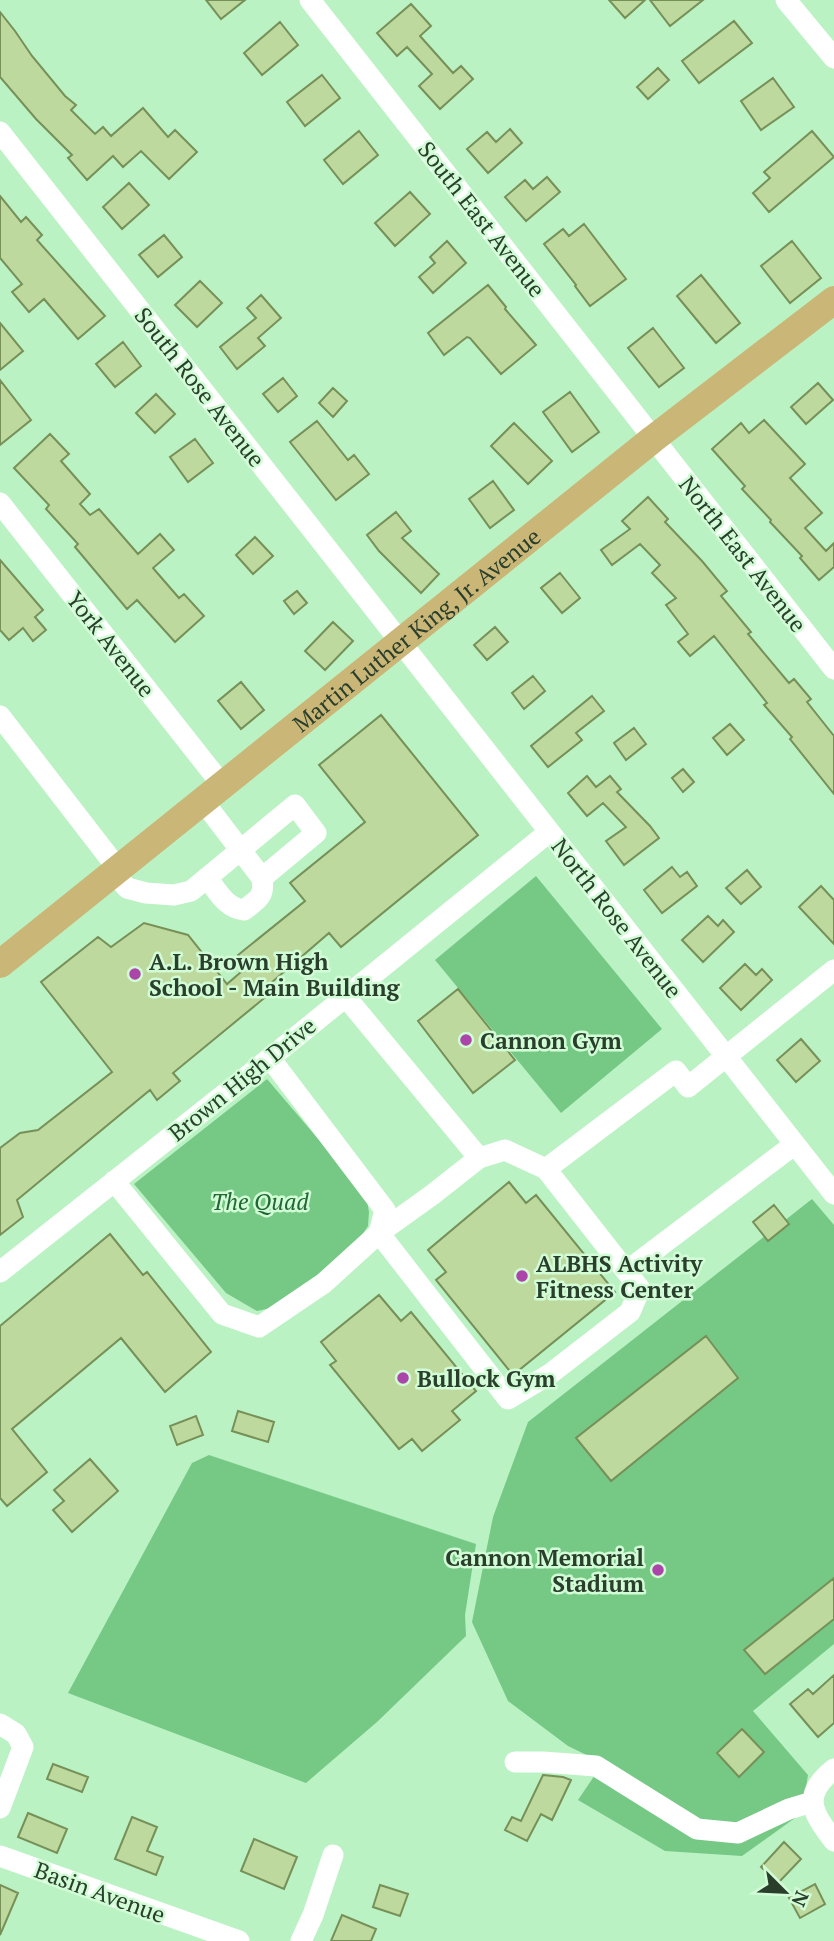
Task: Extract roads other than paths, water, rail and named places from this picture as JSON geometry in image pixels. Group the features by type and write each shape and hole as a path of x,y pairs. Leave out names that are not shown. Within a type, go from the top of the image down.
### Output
{"main road":[{"name":"Martin Luther King, Jr. Avenue","path":"0,964 653,439 834,300"}],"street":[{"name":"South East Avenue","path":"310,0 653,439"},
{"path":"786,0 834,58"},
{"name":"South Rose Avenue","path":"0,132 400,642"},
{"name":"North East Avenue","path":"653,439 834,669"},
{"name":"York Avenue","path":"0,503 213,793 241,851 262,878"},
{"name":"North Rose Avenue","path":"400,642 834,1194"},
{"path":"0,716 118,869 127,888 146,893 174,895 191,891 295,805 316,833 262,878 264,889 260,897 244,910 234,909 228,904 208,879"},
{"name":"Brown High Drive","path":"0,1272 549,832"},
{"path":"546,1170 676,1071 688,1087 834,970"},
{"path":"345,996 480,1158"},
{"path":"270,1058 385,1210 379,1233"},
{"path":"627,1272 795,1144"},
{"path":"114,1181 222,1314 260,1327 324,1283 379,1233 480,1158 505,1150 546,1170 640,1289 631,1312 550,1374 508,1399 379,1233"},
{"path":"0,1724 16,1734 23,1747 0,1808"},
{"path":"515,1762 596,1766 696,1829 738,1833 812,1801"},
{"path":"834,1769 819,1785 812,1801 816,1817 834,1841"},
{"path":"301,1941 313,1915 333,1855"},
{"name":"Basin Avenue","path":"0,1856 239,1941"}],"place":[{"name":"A.L. Brown High School - Main Building","path":"135,974"},
{"name":"Cannon Gym","path":"466,1040"},
{"name":"ALBHS Activity Fitness Center","path":"522,1276"},
{"name":"Bullock Gym","path":"403,1378"},
{"name":"Cannon Memorial Stadium","path":"658,1570"}],"park label":[{"name":"The Quad","path":"260,1201"}]}
